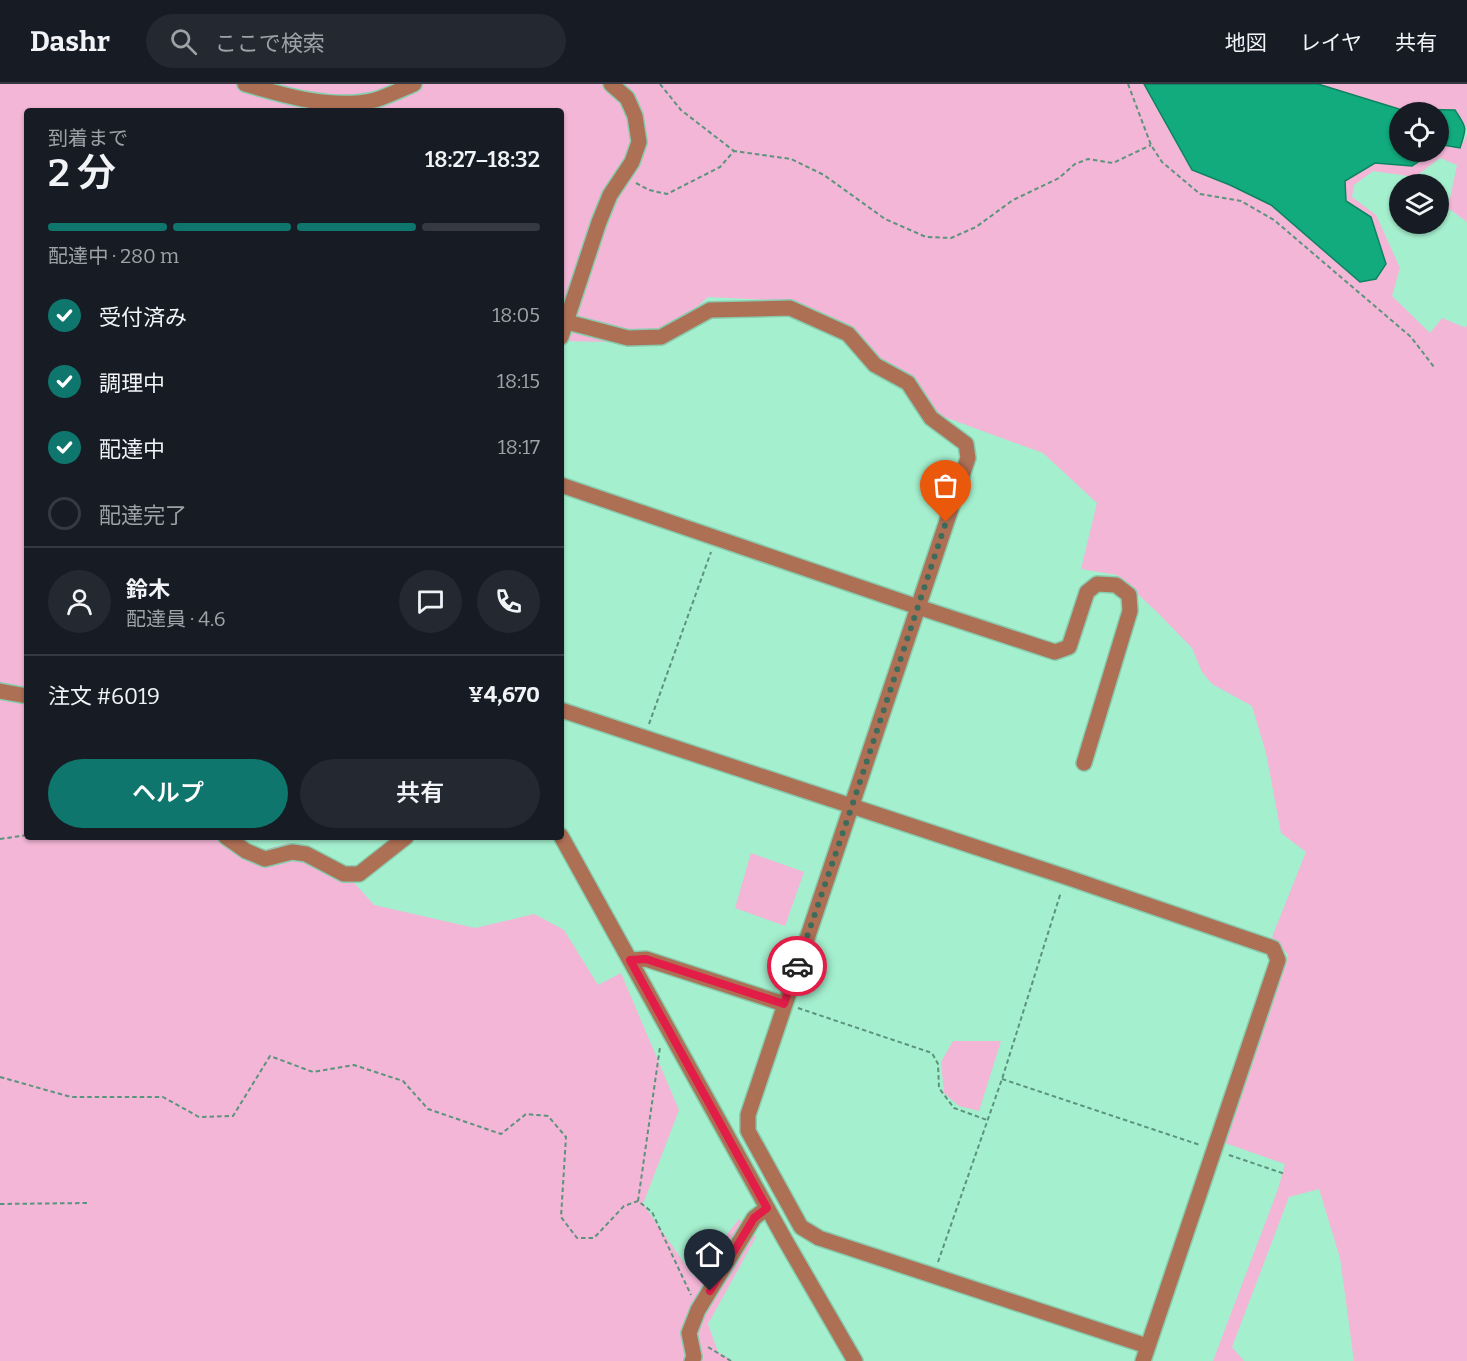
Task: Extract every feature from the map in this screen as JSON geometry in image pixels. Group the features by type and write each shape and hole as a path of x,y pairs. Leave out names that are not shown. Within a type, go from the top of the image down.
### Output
{"street":[{"path":"245,84 305,100 352,103 376,99 414,84"},
{"path":"564,330 599,222 610,195 632,162 639,142 635,116 627,98 611,84"},
{"path":"564,711 852,806 1273,948 1278,960 1145,1354 934,1276 819,1238 801,1227 748,1131 748,1115 784,1004 852,806 968,458 966,444 931,418 908,383 875,365 848,334 790,308 710,310 661,337 628,338 567,322"},
{"path":"564,486 1055,652 1069,647 1087,592 1097,584 1116,585 1129,596 1130,611 1084,763"},
{"path":"0,691 24,695"},
{"path":"230,840 246,851 265,859 292,852 306,854 344,874 359,874 402,840"},
{"path":"563,840 767,1208 855,1361"},
{"path":"630,960 646,959 784,1004"},
{"path":"692,1361 694,1357 689,1333 698,1310 754,1218 767,1208"}],"path":[{"path":"660,84 681,110 734,151 791,159 824,175 885,219 926,237 951,238 976,227 1013,200 1059,178 1075,165 1088,159 1113,163 1151,145"},
{"path":"1128,84 1151,145 1162,162 1200,194 1241,201 1274,220 1411,337 1434,367"},
{"path":"623,176 650,190 667,194 720,167 734,151"},
{"path":"644,737 716,538"},
{"path":"0,839 24,835"},
{"path":"934,1276 1002,1079 1066,878"},
{"path":"784,1004 932,1053 938,1065 939,1088 954,1108 988,1120"},
{"path":"638,1201 665,1023"},
{"path":"0,1077 71,1097 163,1097 200,1117 233,1116 270,1056 313,1072 354,1065 403,1081 428,1109 501,1134 526,1114 548,1116 566,1137 561,1217 577,1238 594,1238 624,1206 638,1201"},
{"path":"1002,1079 1286,1174"},
{"path":"638,1201 652,1212 698,1310"},
{"path":"0,1204 88,1203"},
{"path":"704,1345 731,1361"}],"shaded area":[{"path":"0,84 1144,84 1192,170 1271,205 1360,282 1371,217 1346,201 1345,181 1375,163 1412,166 1418,162 1435,162 1419,174 1373,171 1354,185 1352,197 1376,215 1400,268 1392,296 1430,333 1442,318 1466,328 1467,324 1467,1361 1354,1361 1340,1258 1319,1189 1289,1197 1232,1347 1244,1361 1213,1361 1278,1189 1285,1164 1225,1143 1288,955 1272,937 1306,852 1281,833 1266,753 1252,706 1212,684 1202,672 1192,648 1117,575 1081,569 1097,503 1043,453 936,414 910,375 873,355 852,327 791,301 708,297 657,343 564,341 564,108 24,108 24,840 232,840 255,852 289,843 341,868 374,905 475,928 534,914 564,930 598,985 621,973 679,1110 643,1204 694,1277 739,1219 756,1237 708,1324 718,1352 733,1361 0,1361"},
{"path":"1144,84 1318,84 1389,106 1389,162 1418,162 1412,166 1375,163 1345,181 1346,201 1371,217 1386,264 1376,279 1360,282 1271,205 1192,170"},
{"path":"1318,84 1467,84 1467,128 1455,110 1449,110 1449,102 1389,102 1389,106"},
{"path":"1449,110 1455,110 1464,124 1465,131 1460,148 1449,146"},
{"path":"1467,135 1467,222 1449,209 1457,165 1449,162 1449,146 1460,148"},
{"path":"751,853 804,872 785,926 735,908"},
{"path":"953,1041 1001,1041 979,1111 959,1106 944,1093 941,1062"}],"way so far":[{"path":"797,966 946,522"}],"route":[{"path":"710,1291 754,1218 767,1208 630,960 646,959 784,1004 797,966"}]}
